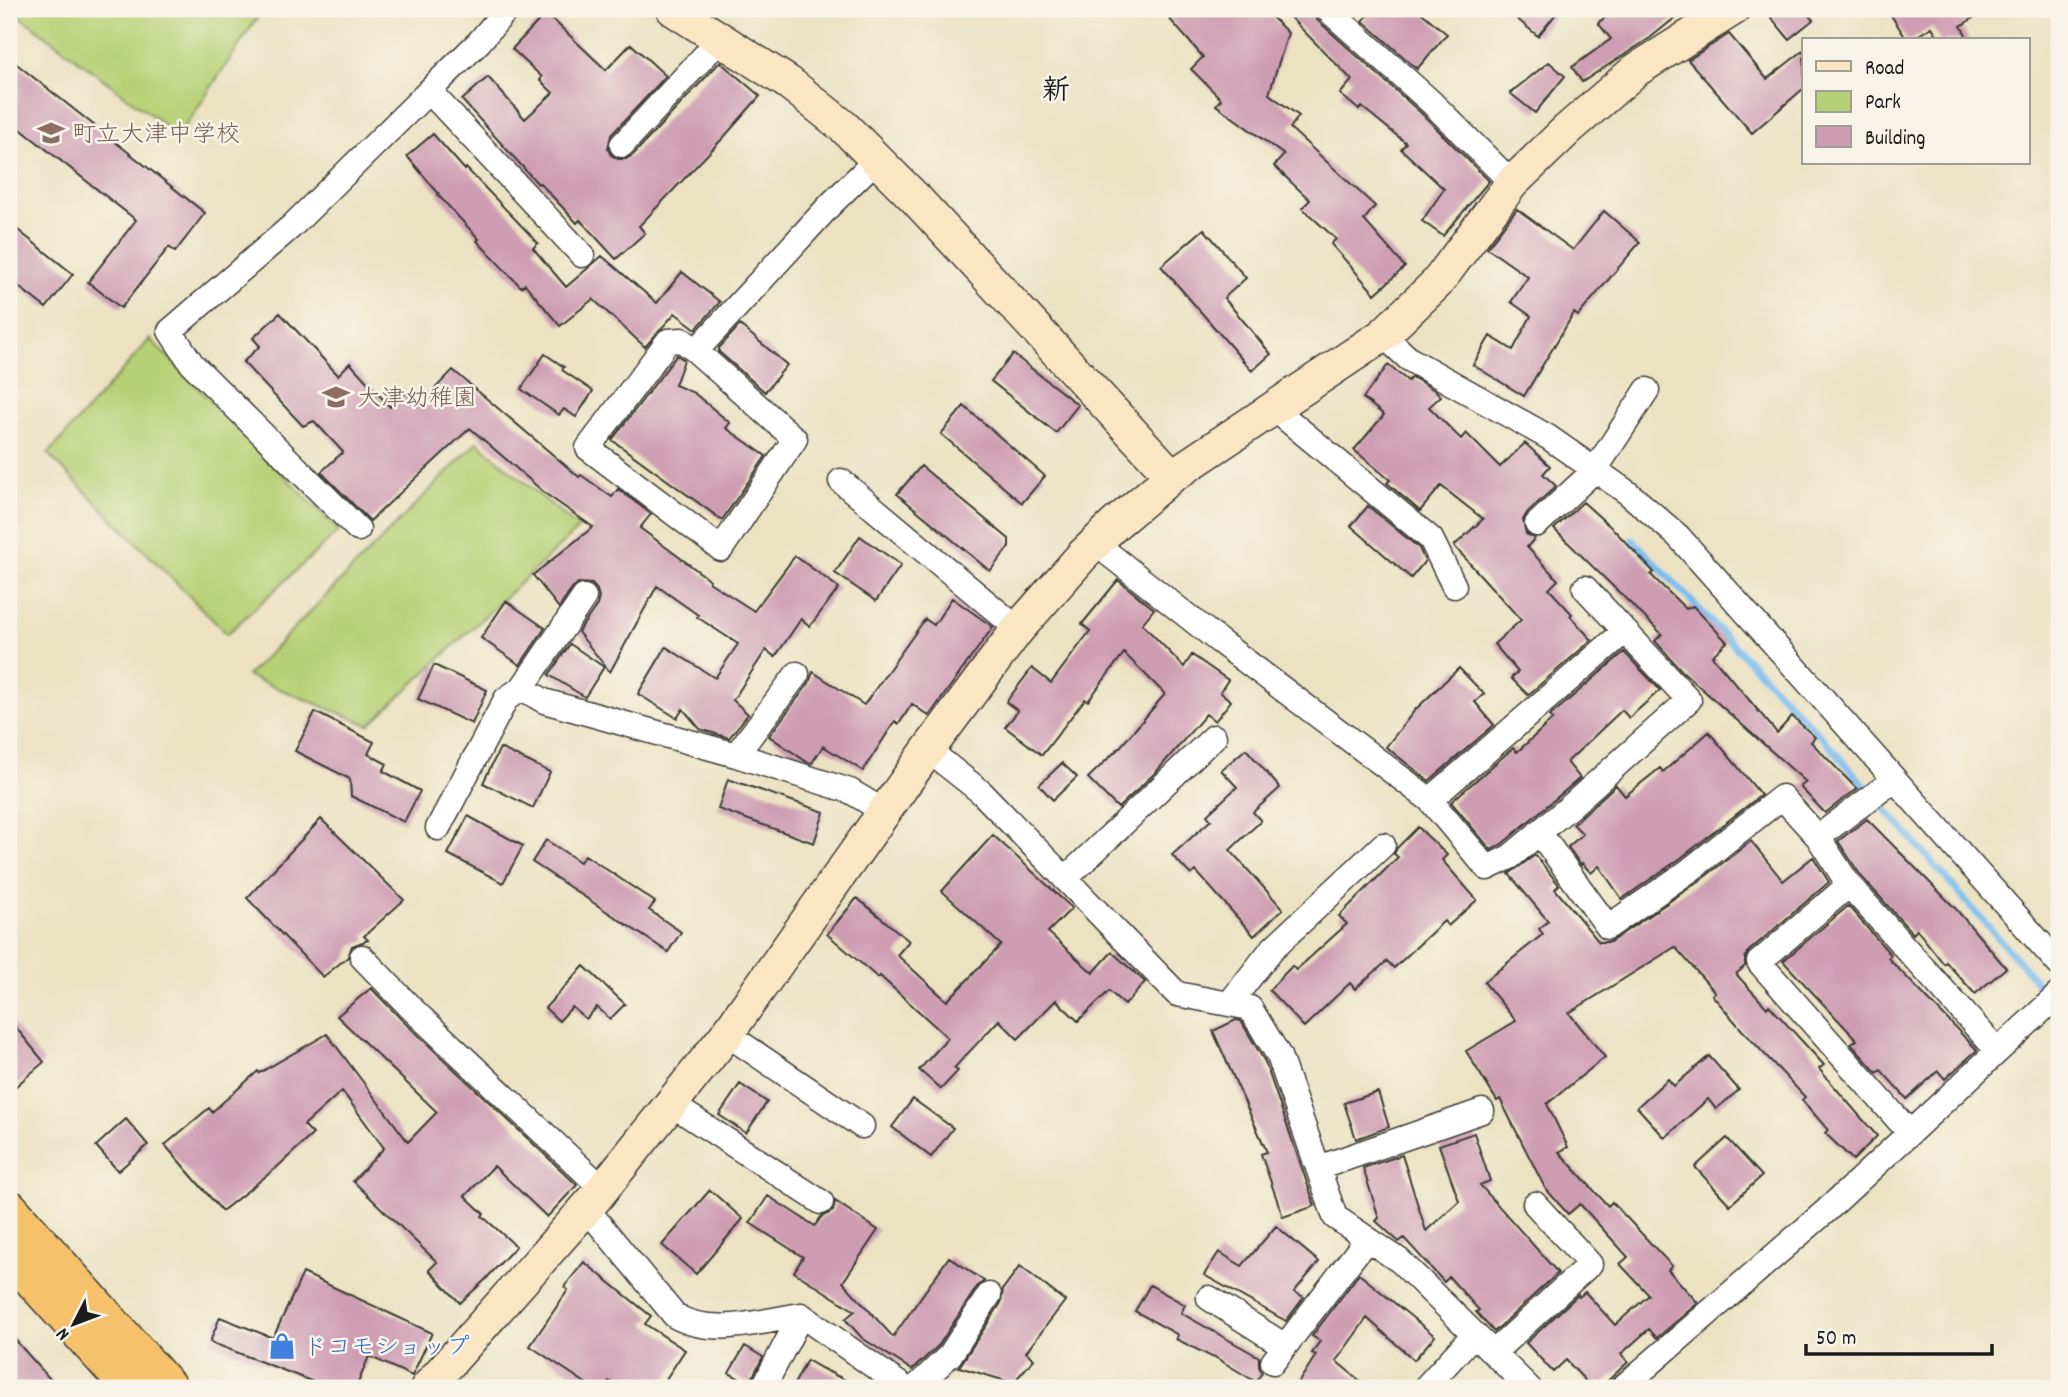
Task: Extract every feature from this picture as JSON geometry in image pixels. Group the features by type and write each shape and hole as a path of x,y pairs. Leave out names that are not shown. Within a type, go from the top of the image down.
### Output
{"highway":[{"path":"9,1209 168,1388"},
{"path":"9,1253 131,1388"}],"street":[{"path":"358,529 192,364 170,331 292,226 478,42 507,9"},
{"path":"673,9 789,83 844,127 877,159 1172,476"},
{"path":"1327,9 1431,102 1512,183"},
{"path":"427,1388 595,1199 727,1034 1018,629 1095,543 1172,476 1383,335 1437,283 1512,183 1567,130 1636,70 1733,9"},
{"path":"622,145 721,38"},
{"path":"429,91 582,255"},
{"path":"696,351 830,205 877,159"},
{"path":"1383,335 1409,359 1548,438 1595,470 1628,493 1678,536 2059,964"},
{"path":"682,340 696,351 795,439 721,549 588,448 668,341 682,340"},
{"path":"1537,524 1595,470 1647,390"},
{"path":"1272,407 1431,539 1454,586"},
{"path":"841,481 1018,629"},
{"path":"1095,543 1219,641 1430,800 1487,868 1510,857 1689,700 1585,588"},
{"path":"438,828 506,699 522,688 584,597"},
{"path":"1430,800 1626,631"},
{"path":"736,755 797,674"},
{"path":"522,688 544,701 736,755 850,791 885,812"},
{"path":"1065,879 1214,737"},
{"path":"929,750 981,792 1177,994 1250,1008 1279,1056 1335,1217 1400,1261 1529,1388"},
{"path":"1818,838 1894,780"},
{"path":"1539,832 1608,927 1690,870 1782,797 1818,838 1849,886 1998,1051"},
{"path":"1229,1004 1272,950 1384,845"},
{"path":"1849,886 1759,962 1910,1133"},
{"path":"362,957 595,1199 675,1316 690,1324 712,1328 802,1315 905,1388"},
{"path":"1622,1388 1826,1211 2059,994"},
{"path":"727,1034 862,1126"},
{"path":"671,1104 821,1202"},
{"path":"1318,1168 1482,1111"},
{"path":"1493,1353 1590,1264 1535,1204"},
{"path":"1209,1298 1279,1354 1367,1239"},
{"path":"915,1388 950,1355 989,1295"},
{"path":"763,1388 802,1315"},
{"path":"1425,1388 1474,1334"}],"green space":[{"path":"10,9 263,9 179,136"},
{"path":"150,339 339,531 227,634 48,454"},
{"path":"477,442 579,528 369,725 247,676"}],"building":[{"path":"1161,9 1264,9 1288,33 1269,94 1299,116 1290,128 1375,206 1364,220 1405,267 1375,294 1331,244 1336,239 1302,208 1310,200 1274,166 1284,155 1216,105 1221,99 1191,69 1203,57"},
{"path":"1282,9 1312,9 1317,20 1421,113 1489,181 1443,236 1422,221 1444,189 1401,149 1406,143 1362,107 1359,110 1340,94 1352,80"},
{"path":"1373,9 1417,9 1447,34 1417,69 1363,21"},
{"path":"1505,9 1560,9 1538,36"},
{"path":"1616,9 1697,9 1684,17 1681,13 1650,38 1582,82 1572,67 1611,39 1598,23"},
{"path":"1764,9 1803,9 1813,20 1789,39"},
{"path":"1887,9 1987,9 1961,26 1968,38 1939,38 1932,27 1914,38 1906,38"},
{"path":"546,13 606,70 631,44 666,76 611,135 608,149 611,155 618,159 633,155 720,62 760,96 639,226 645,233 616,259 580,220 577,223 540,183 538,184 462,100 488,77 525,119 553,93 540,80 542,77 512,49"},
{"path":"1729,34 1767,79 1802,52 1802,90 1752,133 1688,60"},
{"path":"9,58 205,213 175,252 169,247 121,308 88,282 136,220 9,120"},
{"path":"1549,62 1565,76 1535,113 1510,93"},
{"path":"433,134 538,243 533,248 566,287 602,256 657,303 682,272 720,302 696,329 675,313 645,347 593,299 560,326 525,284 521,287 477,241 479,239 438,195 407,156"},
{"path":"1517,209 1573,250 1604,211 1640,242 1578,316 1574,313 1524,396 1473,365 1490,336 1513,350 1531,316 1511,302 1528,277 1487,248"},
{"path":"9,223 73,274 46,308 9,279"},
{"path":"1204,229 1246,278 1224,298 1271,354 1252,371 1161,266"},
{"path":"280,313 338,375 350,363 390,407 406,392 418,406 453,370 579,477 581,475 612,497 618,489 651,514 640,528 710,580 709,582 754,611 795,556 839,588 810,626 801,619 775,657 766,650 733,700 748,714 729,738 700,729 683,709 677,718 638,694 666,647 715,678 738,644 657,586 610,672 578,632 597,605 597,590 592,584 578,583 559,608 533,575 593,527 546,494 470,428 370,521 321,472 343,452 314,421 303,426 243,362 260,346 253,338"},
{"path":"740,325 787,365 765,392 719,352 719,348"},
{"path":"545,354 564,367 562,370 593,391 576,417 564,409 559,415 521,389"},
{"path":"1013,354 1078,405 1056,433 991,381"},
{"path":"677,355 684,360 675,385 694,393 730,423 726,428 766,456 722,520 612,440"},
{"path":"1388,365 1408,381 1412,377 1436,391 1441,396 1429,407 1461,439 1466,433 1500,467 1525,443 1550,466 1543,474 1556,486 1523,520 1526,534 1535,538 1527,547 1558,580 1549,589 1592,640 1528,695 1511,678 1518,672 1494,644 1521,620 1454,546 1483,519 1441,486 1420,511 1387,483 1390,480 1354,450 1384,415 1363,398"},
{"path":"964,406 1045,476 1022,503 941,434"},
{"path":"921,466 1009,539 1009,547 990,571 897,494"},
{"path":"1583,502 1654,572 1651,575 1686,609 1693,606 1727,642 1712,656 1777,733 1792,716 1815,737 1811,742 1857,789 1825,813 1800,787 1806,782 1682,671 1655,641 1662,634 1554,529"},
{"path":"1368,506 1419,548 1425,561 1411,578 1351,526"},
{"path":"860,536 901,565 876,601 835,573"},
{"path":"1118,580 1154,609 1142,624 1184,667 1192,655 1228,680 1220,692 1231,701 1215,721 1206,714 1157,771 1118,808 1088,778 1121,746 1165,694 1124,653 1042,755 1005,727 1018,711 1006,702 1032,668 1051,683 1090,631 1082,624"},
{"path":"952,598 993,627 929,716 912,704 899,724 895,721 863,771 823,746 812,763 807,762 769,736 809,683 813,672 864,705 925,619 934,625"},
{"path":"506,601 545,628 520,665 481,638"},
{"path":"570,644 604,667 585,697 549,675"},
{"path":"1624,652 1660,690 1629,718 1622,710 1567,762 1580,778 1502,844 1491,850 1451,802 1513,748 1517,752 1553,719 1550,716"},
{"path":"434,665 487,690 472,724 418,699"},
{"path":"1459,668 1484,694 1475,702 1494,725 1429,781 1386,747 1415,710"},
{"path":"315,712 374,742 368,754 387,764 383,771 420,791 404,822 351,796 350,779 295,751"},
{"path":"1709,732 1761,795 1681,858 1622,899 1599,866 1591,873 1582,863 1581,865 1568,847 1583,834 1573,824 1616,785 1625,796 1660,768 1663,772"},
{"path":"500,748 550,772 533,808 483,783"},
{"path":"1246,749 1280,788 1253,812 1261,821 1230,850 1283,909 1254,936 1196,871 1191,875 1172,855 1211,820 1207,815 1237,787 1221,770"},
{"path":"1062,763 1077,777 1053,800 1039,785"},
{"path":"728,779 824,812 814,843 718,809"},
{"path":"468,816 523,846 503,883 448,854"},
{"path":"321,819 404,900 364,936 368,940 352,946 348,957 323,977 247,898"},
{"path":"1867,819 1956,909 2006,968 1975,994 1946,962 1944,964 1917,930 1913,934 1861,876 1838,841"},
{"path":"1418,827 1447,855 1442,860 1477,900 1448,926 1444,921 1394,968 1387,961 1355,989 1350,983 1304,1027 1269,990 1292,966 1296,970 1347,924 1339,916 1398,857 1394,854 1397,848"},
{"path":"993,835 1072,908 1048,932 1093,973 1112,952 1145,982 1125,1005 1109,991 1078,1021 1056,1000 1018,1039 999,1020 954,1068 958,1071 941,1089 919,1070 948,1038 880,976 878,978 827,934 857,898 909,941 897,955 947,1001 1001,945 942,891"},
{"path":"546,840 580,862 585,855 655,902 649,910 681,932 668,952 532,862"},
{"path":"1751,841 1783,881 1813,857 1829,882 1749,951 1745,966 1736,974 1767,1008 1769,1005 1824,1065 1819,1069 1877,1136 1853,1160 1825,1133 1828,1130 1802,1100 1805,1097 1742,1030 1712,995 1715,992 1675,947 1569,1013 1605,1057 1547,1104 1568,1147 1559,1152 1608,1206 1612,1202 1672,1266 1668,1270 1698,1303 1657,1338 1649,1329 1621,1354 1628,1362 1600,1388 1592,1388 1566,1360 1553,1372 1526,1343 1578,1295 1579,1297 1585,1292 1615,1325 1649,1295 1620,1264 1628,1257 1580,1204 1568,1214 1545,1188 1500,1099 1497,1101 1466,1051 1516,1021 1484,982 1543,934 1539,929 1548,921 1509,874 1535,855 1559,885 1555,889 1599,942 1610,942 1698,882"},
{"path":"1848,906 1891,955 1888,958 1977,1050 1945,1079 1938,1071 1907,1099 1881,1070 1877,1073 1851,1044 1857,1040 1783,961"},
{"path":"584,966 625,1004 610,1019 597,1007 586,1019 572,1007 559,1021 545,1008"},
{"path":"371,988 577,1185 547,1217 494,1166 465,1196 484,1214 482,1216 516,1246 460,1303 429,1270 437,1262 353,1181 384,1148 342,1091 304,1125 313,1134 275,1169 222,1211 165,1145 209,1108 212,1112 258,1071 259,1073 327,1034 408,1142 437,1112 337,1016"},
{"path":"9,1019 44,1062 9,1092"},
{"path":"1236,1020 1241,1021 1265,1062 1315,1206 1283,1217 1261,1154 1267,1152 1213,1031"},
{"path":"1709,1056 1739,1090 1716,1109 1708,1099 1665,1138 1637,1107 1668,1079 1674,1086"},
{"path":"740,1084 767,1102 746,1133 719,1115"},
{"path":"1378,1092 1389,1127 1356,1139 1344,1103"},
{"path":"913,1099 953,1128 931,1157 892,1127"},
{"path":"126,1119 148,1145 118,1171 96,1146"},
{"path":"1474,1133 1490,1181 1480,1185 1558,1273 1494,1332 1476,1312 1479,1310 1449,1277 1444,1282 1404,1238 1399,1242 1376,1221 1379,1218 1363,1168 1402,1155 1426,1231 1459,1201 1439,1145"},
{"path":"1727,1138 1762,1176 1730,1205 1695,1167"},
{"path":"710,1190 743,1219 696,1274 662,1245"},
{"path":"768,1196 815,1226 821,1217 833,1211 835,1201 878,1230 843,1282 893,1337 949,1257 984,1281 977,1287 939,1345 912,1370 862,1338 845,1319 855,1311 794,1272 803,1257 750,1223"},
{"path":"1276,1226 1319,1262 1294,1292 1304,1297 1286,1321 1204,1275 1219,1252 1242,1266"},
{"path":"584,1262 651,1316 645,1324 685,1350 660,1388 621,1388 609,1381 604,1388 593,1388 530,1346 568,1290 564,1287"},
{"path":"1020,1266 1065,1301 1026,1352 1034,1359 1013,1383 959,1367 1001,1303 1003,1289"},
{"path":"303,1273 432,1333 412,1376 369,1356 356,1388 329,1388 210,1342 220,1317 273,1338"},
{"path":"1359,1274 1435,1336 1414,1360 1367,1318 1336,1361 1369,1388 1295,1388 1316,1355 1312,1353 1320,1341 1312,1336"},
{"path":"1150,1285 1185,1305 1181,1313 1259,1357 1262,1372 1256,1382 1213,1356 1176,1339 1178,1335 1135,1311"},
{"path":"9,1333 58,1388 9,1388"},
{"path":"745,1346 763,1357 749,1384 729,1373"},
{"path":"807,1360 821,1368 861,1388 792,1388"}],"waterway":[{"path":"1632,539 1831,747 2049,996"}],"place":[{"name":"町立大津中学校","path":"51,133"},
{"name":"大津幼稚園","path":"336,397"},
{"name":"ドコモショップ","path":"282,1346"}],"district":[{"name":"新","path":"1056,88"}]}
